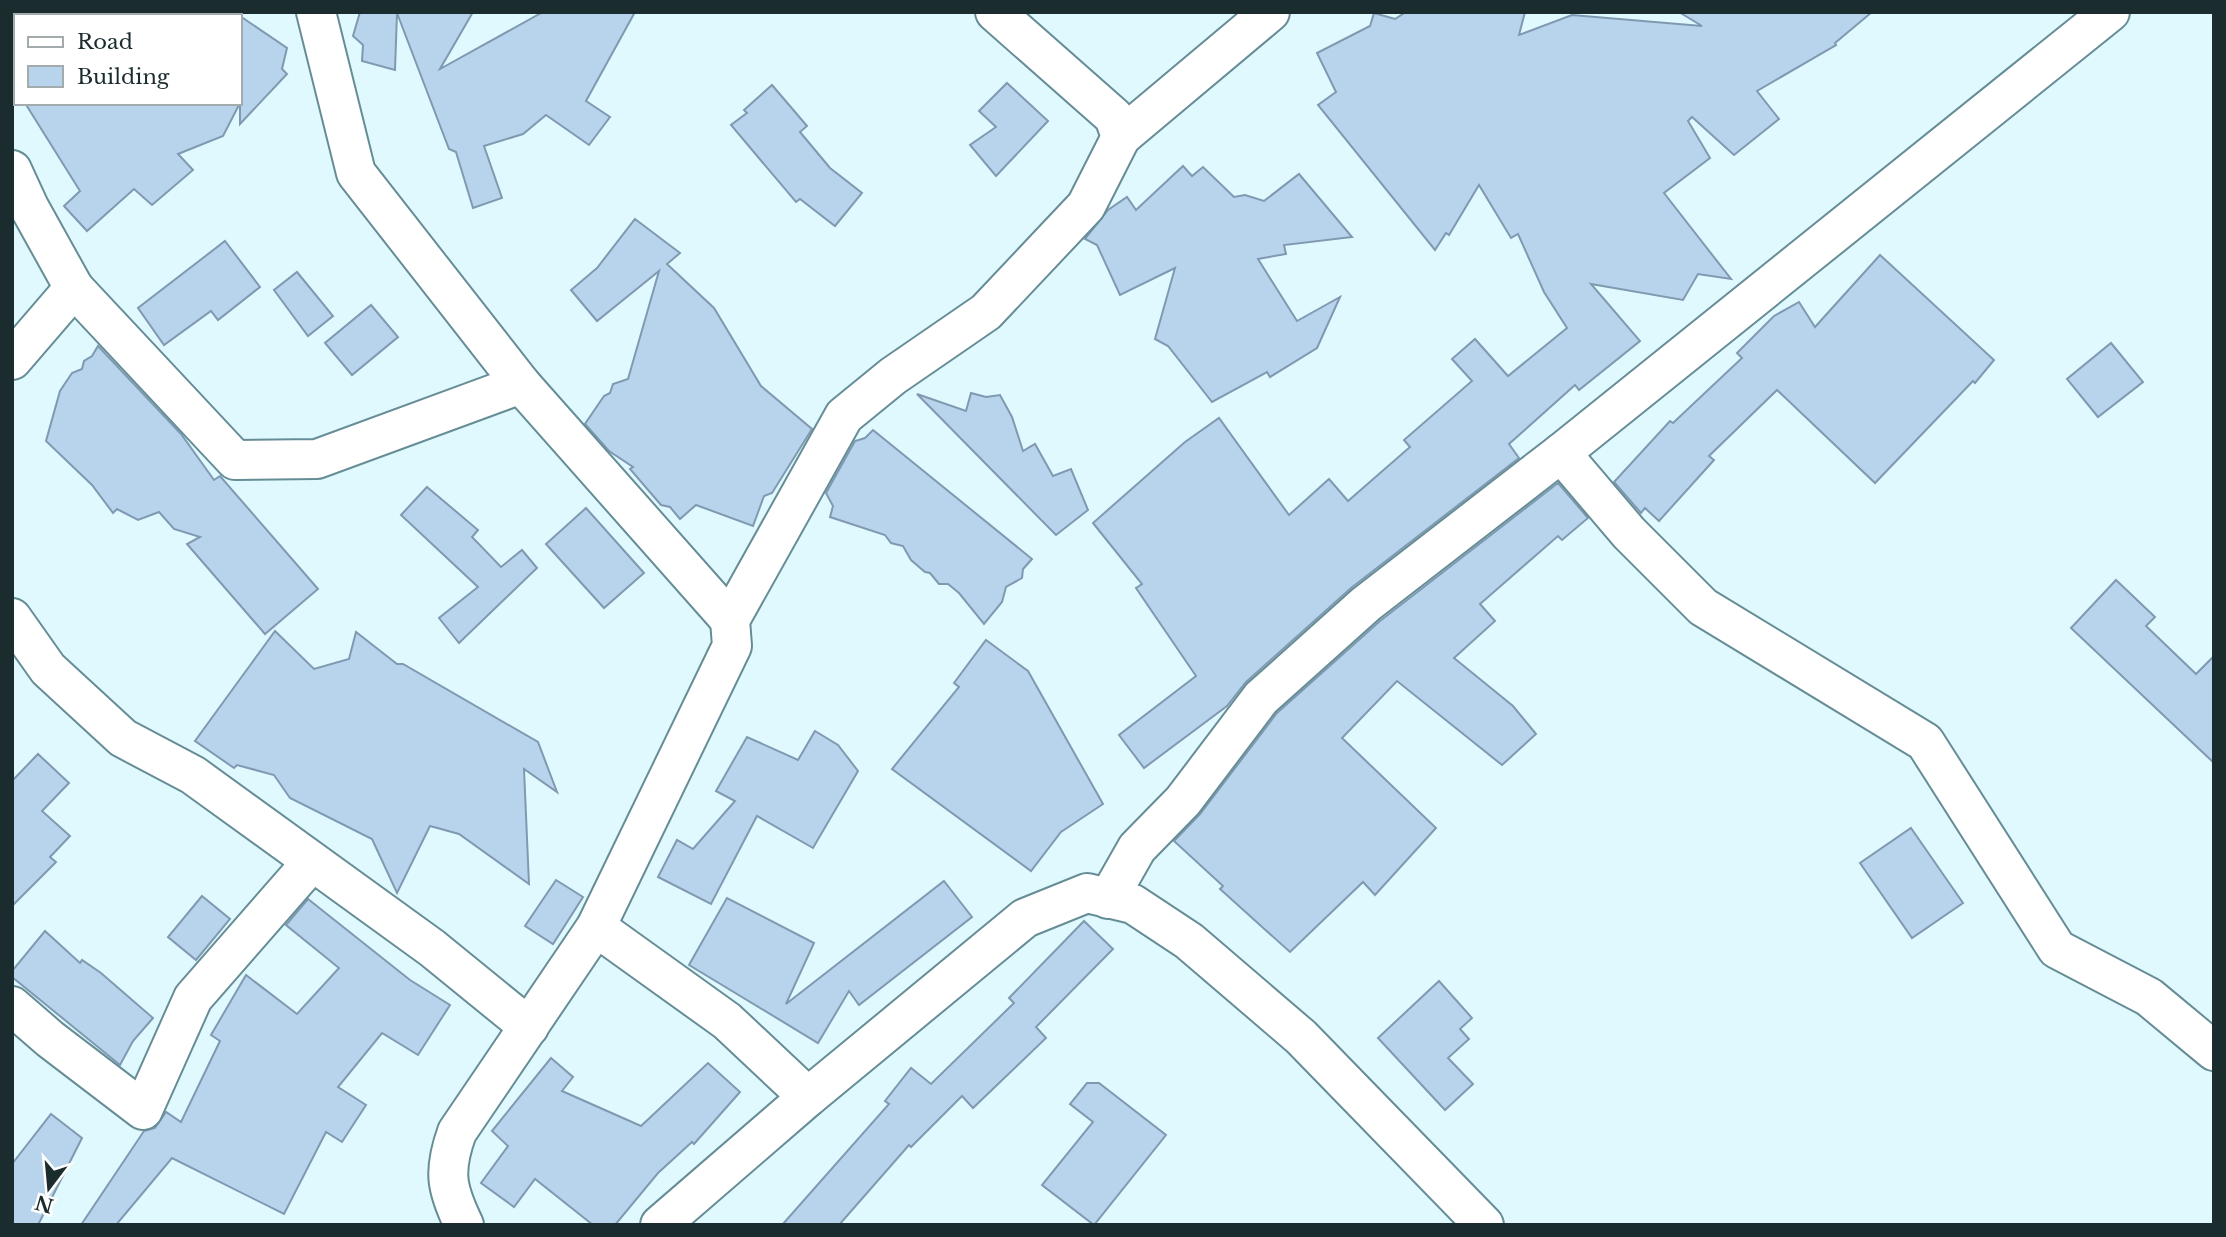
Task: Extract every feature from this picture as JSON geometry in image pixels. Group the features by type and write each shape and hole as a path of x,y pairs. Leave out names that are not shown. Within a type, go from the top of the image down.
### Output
{"street":[{"path":"316,12 355,173 520,384 730,620 733,646 596,928 457,1132 446,1160 449,1194 464,1225"},
{"path":"995,12 1114,117 1121,137"},
{"path":"730,620 845,416 893,376 986,312 1086,206 1121,137 1270,12"},
{"path":"1108,899 1137,848 1183,801 1262,698 1366,604 1561,453 2110,12"},
{"path":"12,170 29,207 74,288 235,460 317,459 520,384"},
{"path":"12,360 74,288"},
{"path":"1561,453 1629,533 1703,607 1925,742 2057,950 2149,997 2214,1051"},
{"path":"12,618 48,669 123,738 193,775 432,948 529,1027"},
{"path":"12,1006 143,1110 193,998 311,863"},
{"path":"660,1225 808,1097 1024,918 1087,893 1133,904 1189,941 1301,1037 1484,1225"},
{"path":"596,928 727,1021 808,1097"}],"building":[{"path":"360,12 473,12 440,69 543,12 635,12 586,101 610,117 589,145 546,115 523,134 484,146 502,198 473,208 456,152 449,149 397,13 395,70 362,61 363,45 353,36"},
{"path":"1406,12 1525,12 1519,35 1572,15 1702,26 1679,12 1872,12 1835,43 1836,45 1757,91 1779,119 1734,155 1692,117 1688,121 1710,158 1664,193 1731,279 1698,274 1683,300 1591,284 1640,341 1579,390 1575,385 1509,444 1519,458 1351,588 1246,682 1227,706 1144,768 1119,735 1196,676 1136,588 1142,584 1093,523 1185,442 1219,418 1289,515 1329,479 1348,501 1410,447 1404,440 1472,381 1452,359 1475,339 1508,376 1567,328 1544,292 1518,234 1511,238 1479,185 1449,235 1446,233 1435,250 1318,105 1336,92 1317,53 1370,26 1374,13 1395,19"},
{"path":"242,17 287,48 282,69 287,74 240,124"},
{"path":"1007,83 1048,121 996,176 970,145 996,127 979,111"},
{"path":"772,85 807,126 800,132 830,168 862,193 835,226 800,199 796,202 731,125 747,113 744,110"},
{"path":"26,105 239,105 223,136 178,154 193,170 152,205 134,189 87,231 64,206 80,191"},
{"path":"1183,166 1192,176 1203,167 1234,197 1245,195 1264,201 1299,174 1352,237 1284,245 1286,254 1258,259 1297,321 1340,297 1317,348 1270,377 1267,372 1212,402 1168,346 1155,339 1175,268 1120,295 1097,245 1085,239 1108,210 1127,197 1136,210"},
{"path":"635,219 680,253 667,264 714,308 761,386 812,429 772,493 764,496 753,526 696,505 680,519 670,507 661,505 630,469 633,467 609,451 585,424 604,396 610,393 613,384 628,379 659,271 597,321 571,290 597,268"},
{"path":"225,241 260,287 218,320 211,311 164,345 138,308"},
{"path":"1880,255 1994,360 1975,383 1973,381 1875,483 1777,390 1709,456 1714,460 1659,521 1645,508 1641,513 1614,482 1670,421 1673,423 1742,358 1737,353 1774,316 1799,302 1815,327"},
{"path":"297,272 333,316 308,336 274,290"},
{"path":"371,305 398,337 352,375 325,343"},
{"path":"2111,343 2143,382 2098,417 2067,379"},
{"path":"98,346 181,434 214,480 220,476 318,589 265,634 187,544 200,537 174,529 159,512 138,520 117,509 113,513 92,485 46,441 60,391 72,373 82,369 84,361 92,356"},
{"path":"971,393 986,397 1000,395 1012,417 1023,451 1035,444 1053,476 1071,469 1088,510 1056,535 917,394 966,411"},
{"path":"873,430 1032,559 1023,569 1022,578 1006,587 1002,602 984,624 959,593 948,584 939,584 930,573 911,560 903,546 891,543 885,535 830,517 833,506 826,493 855,441 865,438"},
{"path":"1558,483 1588,518 1562,540 1558,536 1480,604 1495,621 1454,658 1513,706 1536,734 1502,765 1397,681 1342,738 1436,828 1375,895 1363,882 1290,952 1220,889 1223,886 1174,841 1200,814 1277,713 1380,621"},
{"path":"427,487 478,530 472,537 501,567 522,550 537,568 459,643 439,618 478,587 401,515"},
{"path":"586,508 644,573 604,608 546,544"},
{"path":"2116,580 2155,617 2146,626 2196,674 2214,656 2214,763 2071,628"},
{"path":"275,631 314,669 349,659 356,632 397,664 403,664 538,742 557,792 524,769 529,884 459,834 430,826 397,893 372,839 290,798 274,775 237,765 234,768 195,741"},
{"path":"986,640 1028,671 1103,804 1061,832 1031,871 892,769 959,687 954,683"},
{"path":"815,731 838,745 858,771 813,848 757,816 711,904 658,877 677,840 693,849 735,801 716,791 747,737 798,760"},
{"path":"38,754 69,783 42,811 70,836 50,857 56,862 12,906 12,781"},
{"path":"1911,828 1963,903 1912,938 1860,863"},
{"path":"556,880 583,897 553,944 525,926"},
{"path":"944,881 972,917 859,1005 849,991 818,1043 689,965 727,898 814,943 786,1004"},
{"path":"202,896 230,919 196,960 168,937"},
{"path":"308,899 410,980 450,1005 418,1055 382,1033 338,1087 366,1105 342,1142 326,1132 284,1214 172,1158 116,1225 81,1225 144,1131 155,1128 166,1112 181,1122 220,1041 211,1035 246,975 297,1014 339,968 286,925"},
{"path":"1084,921 1113,949 1036,1027 1046,1038 973,1108 962,1096 911,1147 909,1145 839,1225 782,1225 889,1104 885,1101 911,1068 931,1084 1014,1003 1009,998"},
{"path":"45,931 80,963 82,960 101,973 153,1018 133,1041 120,1065 12,977 12,971"},
{"path":"1439,981 1472,1018 1460,1029 1469,1039 1448,1058 1473,1084 1445,1110 1378,1038"},
{"path":"551,1058 573,1077 562,1091 641,1126 708,1063 740,1092 694,1144 692,1142 658,1173 615,1225 593,1225 535,1179 514,1207 481,1183 508,1146 492,1131"},
{"path":"1087,1083 1099,1083 1166,1135 1094,1225 1042,1185 1093,1122 1070,1104"},
{"path":"51,1114 82,1138 38,1225 12,1225 12,1164"}]}
